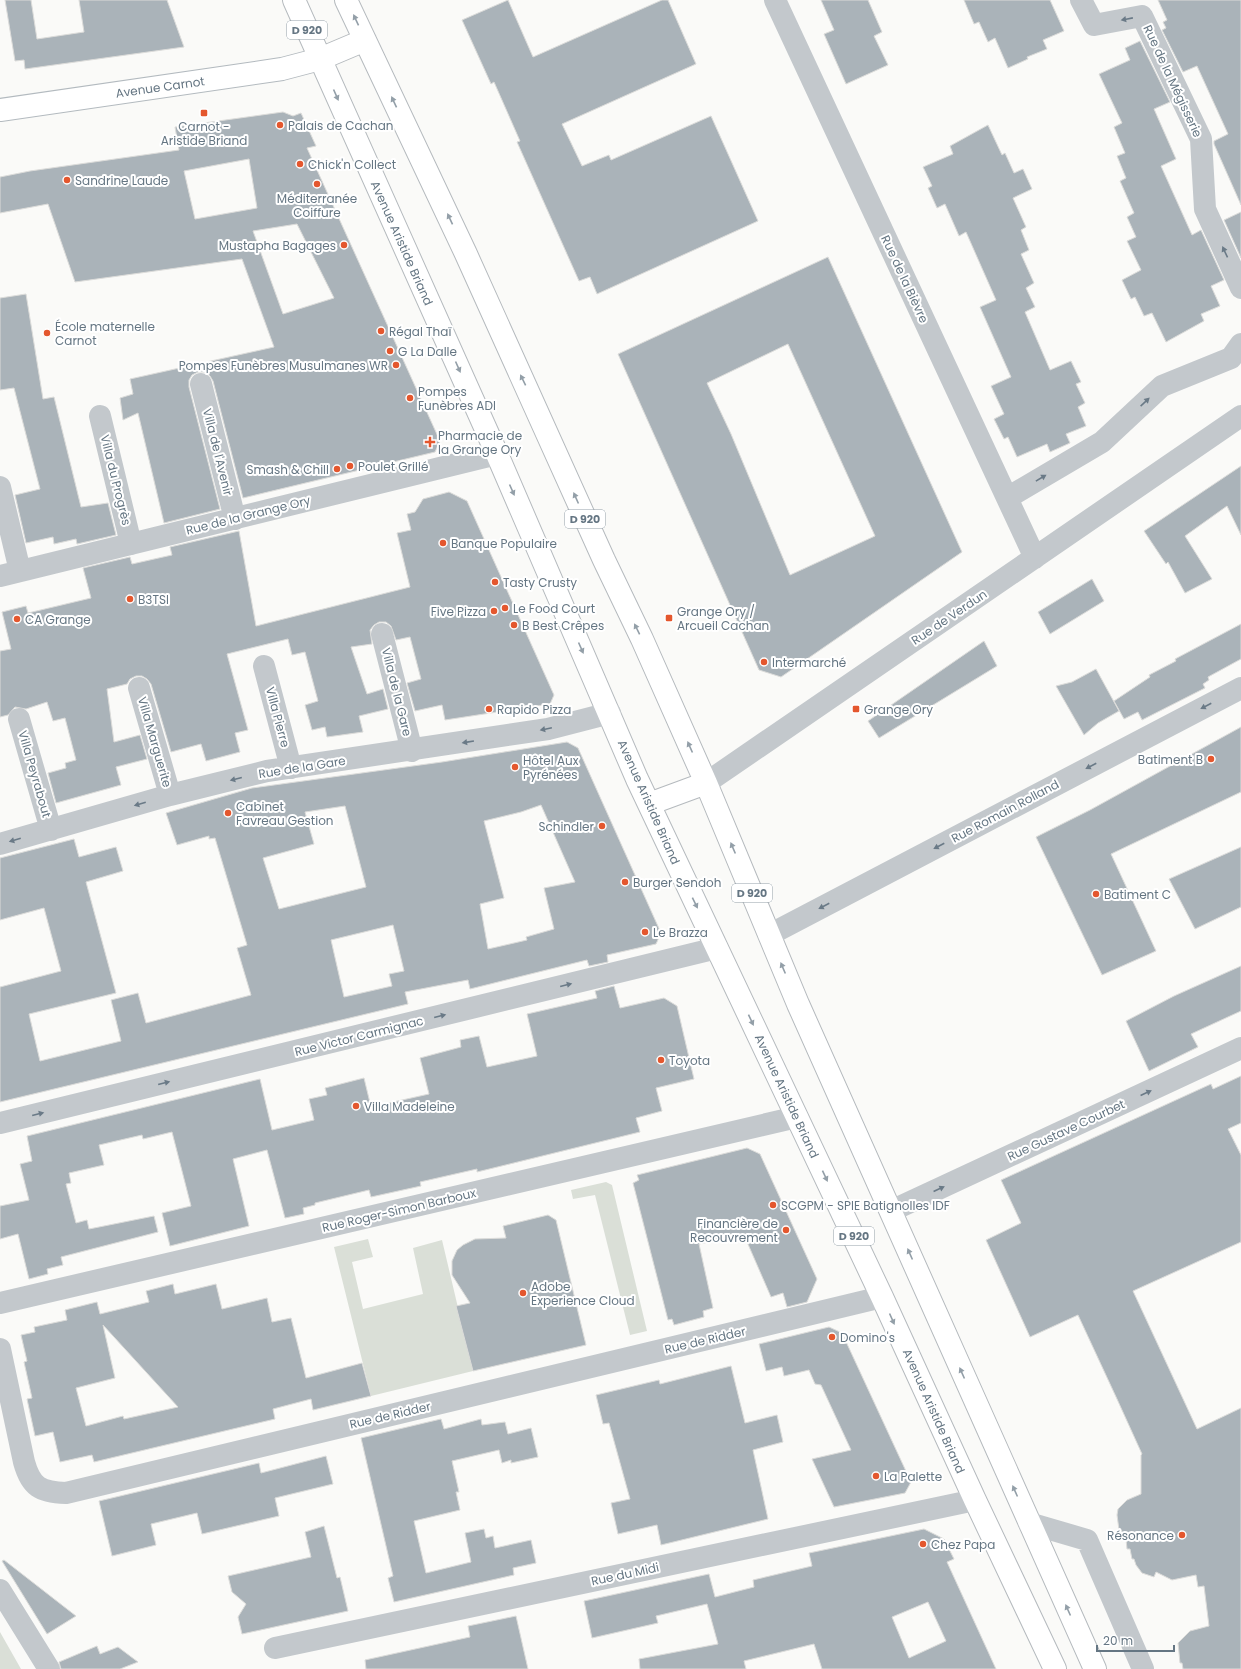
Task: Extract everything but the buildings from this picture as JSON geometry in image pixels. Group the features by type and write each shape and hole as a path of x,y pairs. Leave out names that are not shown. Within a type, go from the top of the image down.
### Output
{"main road":[{"name":"Avenue Aristide Briand","path":"294,0 497,454 649,804 882,1297 975,1500 1055,1669"},
{"name":"D 920","path":"346,0 466,254 706,783 769,935 890,1211 1095,1669"},
{"name":"D 920","path":"320,59 365,40"},
{"name":"Avenue Carnot","path":"0,110 282,70 320,59"},
{"name":"Rue de Verdun","path":"649,804 706,783"}],"street":[{"name":"Rue de la Bièvre","path":"775,0 1035,558"},
{"name":"Rue de la Mégisserie","path":"1081,0 1094,25 1142,16 1201,140 1205,209 1241,288"},
{"path":"1007,498 1102,442 1162,386 1231,358 1241,344"},
{"name":"Villa de l'Avenir","path":"201,384 235,519"},
{"name":"Villa du Progrès","path":"100,416 131,544"},
{"name":"Rue de Verdun","path":"706,783 1241,416"},
{"name":"Rue de la Grange Ory","path":"10,573 497,454"},
{"path":"0,487 10,573"},
{"name":"Villa de la Gare","path":"382,634 412,750"},
{"name":"Villa Pierre","path":"264,666 291,768"},
{"name":"Villa Marguerite","path":"140,688 170,795"},
{"name":"Rue Romain Rolland","path":"769,935 1241,688"},
{"name":"Rue de la Gare","path":"0,844 170,795 267,771 548,729 610,713"},
{"name":"Villa Peyrabout","path":"19,719 51,830"},
{"name":"Rue Victor Carmignac","path":"0,1124 717,948"},
{"name":"Rue Gustave Courbet","path":"890,1211 1241,1048"},
{"name":"Rue Roger-Simon Barboux","path":"0,1303 797,1117"},
{"name":"Rue de Ridder","path":"0,1349 24,1462 29,1477 40,1488 53,1492 66,1493 882,1297"},
{"name":"Rue du Midi","path":"275,1648 975,1500"},
{"path":"1030,1523 1087,1540 1143,1669"},
{"path":"0,1590 49,1669"}],"shaded area":[{"path":"606,1182 612,1185 647,1331 630,1335 595,1195 573,1199 571,1190"},
{"path":"368,1239 373,1257 352,1262 363,1309 423,1294 413,1248 442,1240 473,1371 371,1396 334,1247"},
{"path":"0,1632 21,1669 0,1669"}],"place":[{"name":"Carnot - Aristide Briand","path":"204,113"},
{"name":"Palais de Cachan","path":"280,125"},
{"name":"Chick'n Collect","path":"300,164"},
{"name":"Sandrine Laude","path":"67,180"},
{"name":"Méditerranée Coiffure","path":"317,184"},
{"name":"Mustapha Bagages","path":"344,245"},
{"name":"Régal Thaï","path":"381,331"},
{"name":"École maternelle Carnot","path":"47,333"},
{"name":"G La Dalle","path":"390,351"},
{"name":"Pompes Funèbres Musulmanes WR","path":"396,365"},
{"name":"Pompes Funèbres ADI","path":"410,398"},
{"name":"Pharmacie de la Grange Ory","path":"430,442"},
{"name":"Poulet Grillé","path":"350,466"},
{"name":"Smash & Chill","path":"337,469"},
{"name":"Banque Populaire","path":"443,543"},
{"name":"Tasty Crusty","path":"495,582"},
{"name":"B3TSI","path":"130,599"},
{"name":"Le Food Court","path":"505,608"},
{"name":"Five Pizza","path":"494,611"},
{"name":"Grange Ory / Arcueil Cachan","path":"669,618"},
{"name":"CA Grange","path":"17,619"},
{"name":"B Best Crêpes","path":"514,625"},
{"name":"Intermarché","path":"764,662"},
{"name":"Rapido Pizza","path":"489,709"},
{"name":"Grange Ory","path":"856,709"},
{"name":"Batiment B","path":"1211,759"},
{"name":"Hôtel Aux Pyrénées","path":"515,767"},
{"name":"Cabinet Favreau Gestion","path":"228,813"},
{"name":"Schindler","path":"602,826"},
{"name":"Burger Sendoh","path":"625,882"},
{"name":"Batiment C","path":"1096,894"},
{"name":"Le Brazza","path":"645,932"},
{"name":"Toyota","path":"661,1060"},
{"name":"Villa Madeleine","path":"356,1106"},
{"name":"SCGPM - SPIE Batignolles IDF","path":"773,1205"},
{"name":"Financière de Recouvrement","path":"786,1230"},
{"name":"Adobe Experience Cloud","path":"523,1293"},
{"name":"Domino's","path":"832,1337"},
{"name":"La Palette","path":"876,1476"},
{"name":"Résonance","path":"1182,1535"},
{"name":"Chez Papa","path":"923,1544"}]}
